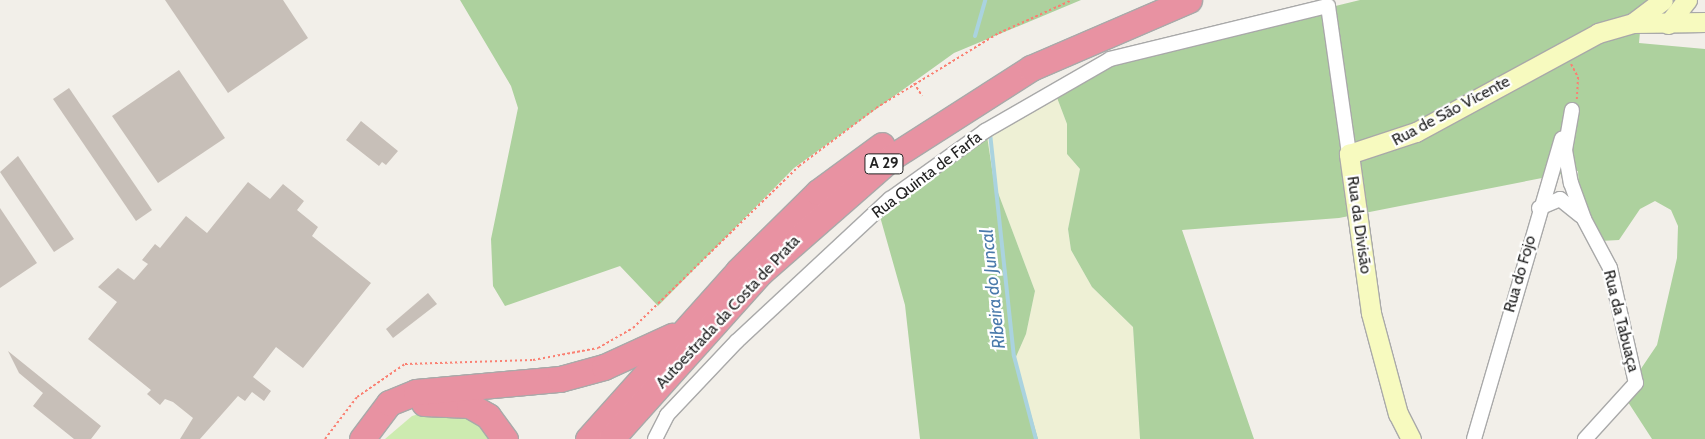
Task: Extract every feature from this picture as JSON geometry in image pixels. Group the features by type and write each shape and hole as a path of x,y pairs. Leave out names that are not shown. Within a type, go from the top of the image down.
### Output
{"highway":[{"name":"Autoestrada da Costa de Prata","path":"588,439 679,332 818,192 933,108 1024,53 1142,0"},
{"name":"Autoestrada da Costa de Prata","path":"611,439 762,271 892,157 1031,68 1189,0"},
{"path":"362,439 389,403 416,392 560,379 604,367 679,332"},
{"path":"375,439 405,410 426,402 449,401 488,416 505,439"}],"main road":[{"path":"1633,23 1662,0"},
{"path":"1695,0 1705,11"},
{"path":"1680,14 1705,22"},
{"path":"1680,14 1705,34"},
{"name":"Rua de São Vicente","path":"1349,154 1416,132 1598,33 1633,23 1680,14"},
{"name":"Rua de São Vicente","path":"1557,55 1624,35 1657,32 1680,14"},
{"name":"Rua da Divisão","path":"1349,154 1371,313 1398,414 1411,439"}],"street":[{"name":"Rua da Divisão","path":"1328,6 1349,154"},
{"name":"Rua Quinta de Farfa","path":"655,439 667,415 792,287 890,198 986,131 1131,51 1328,6"},
{"name":"Rua do Fojo","path":"1474,439 1538,208 1572,110"},
{"name":"Rua da Tabuaça","path":"1572,110 1565,150 1584,219 1610,268 1636,383 1585,439"},
{"name":"Rua da Tabuaça","path":"1538,208 1560,199 1570,203 1584,219"}],"path":[{"path":"325,439 357,397 405,364 533,360 598,348 633,328 799,166 913,82 999,34 1072,0"},
{"path":"1557,55 1578,78 1572,110"},
{"path":"913,82 922,96"}],"green space":[{"path":"460,0 1081,0 954,53 794,168 658,306 620,266 505,306 493,286 491,239 518,108 511,86"},
{"path":"1360,0 1652,0 1642,9 1639,43 1705,49 1705,439 1652,439 1628,402 1634,379 1657,345 1677,258 1678,226 1671,210 1655,201 1640,209 1619,240 1600,241 1579,193 1578,171 1339,218 1182,230 1254,439 1140,439 1133,327 1092,287 1071,250 1068,229 1080,169 1067,154 1067,124 1056,95 1118,59"},
{"path":"1056,95 1067,124 1067,154 1080,169 1068,229 1071,250 1092,287 1133,327 1140,439 1038,439 1015,359 1026,334 1035,291 994,182 987,136"},
{"path":"987,136 994,182 1035,291 1026,334 1015,359 1038,439 920,439 905,305 879,213"},
{"path":"437,409 474,419 497,439 385,439 412,416"}],"building":[{"path":"165,0 283,0 308,38 228,93"},
{"path":"179,70 225,138 158,183 112,116"},
{"path":"69,88 152,210 136,221 53,99"},
{"path":"361,121 398,151 386,165 382,162 379,166 346,140"},
{"path":"18,156 74,239 54,252 0,172"},
{"path":"248,182 270,199 283,184 304,201 297,210 318,227 312,236 371,283 303,368 276,347 253,377 271,391 264,401 252,392 245,401 238,396 200,439 180,439 193,418 173,402 165,399 160,405 147,394 151,390 88,339 117,302 98,287 118,268 134,280 148,264 142,260 155,244 160,248 186,216 207,233"},
{"path":"0,208 37,263 0,288"},
{"path":"428,293 437,304 393,338 386,329"},
{"path":"8,351 101,426 91,439 74,439 33,406 43,393 19,373"}],"waterway":[{"name":"Ribeira do Juncal","path":"975,36 985,0"},
{"name":"Ribeira do Juncal","path":"990,133 1014,356 1036,439"}]}
